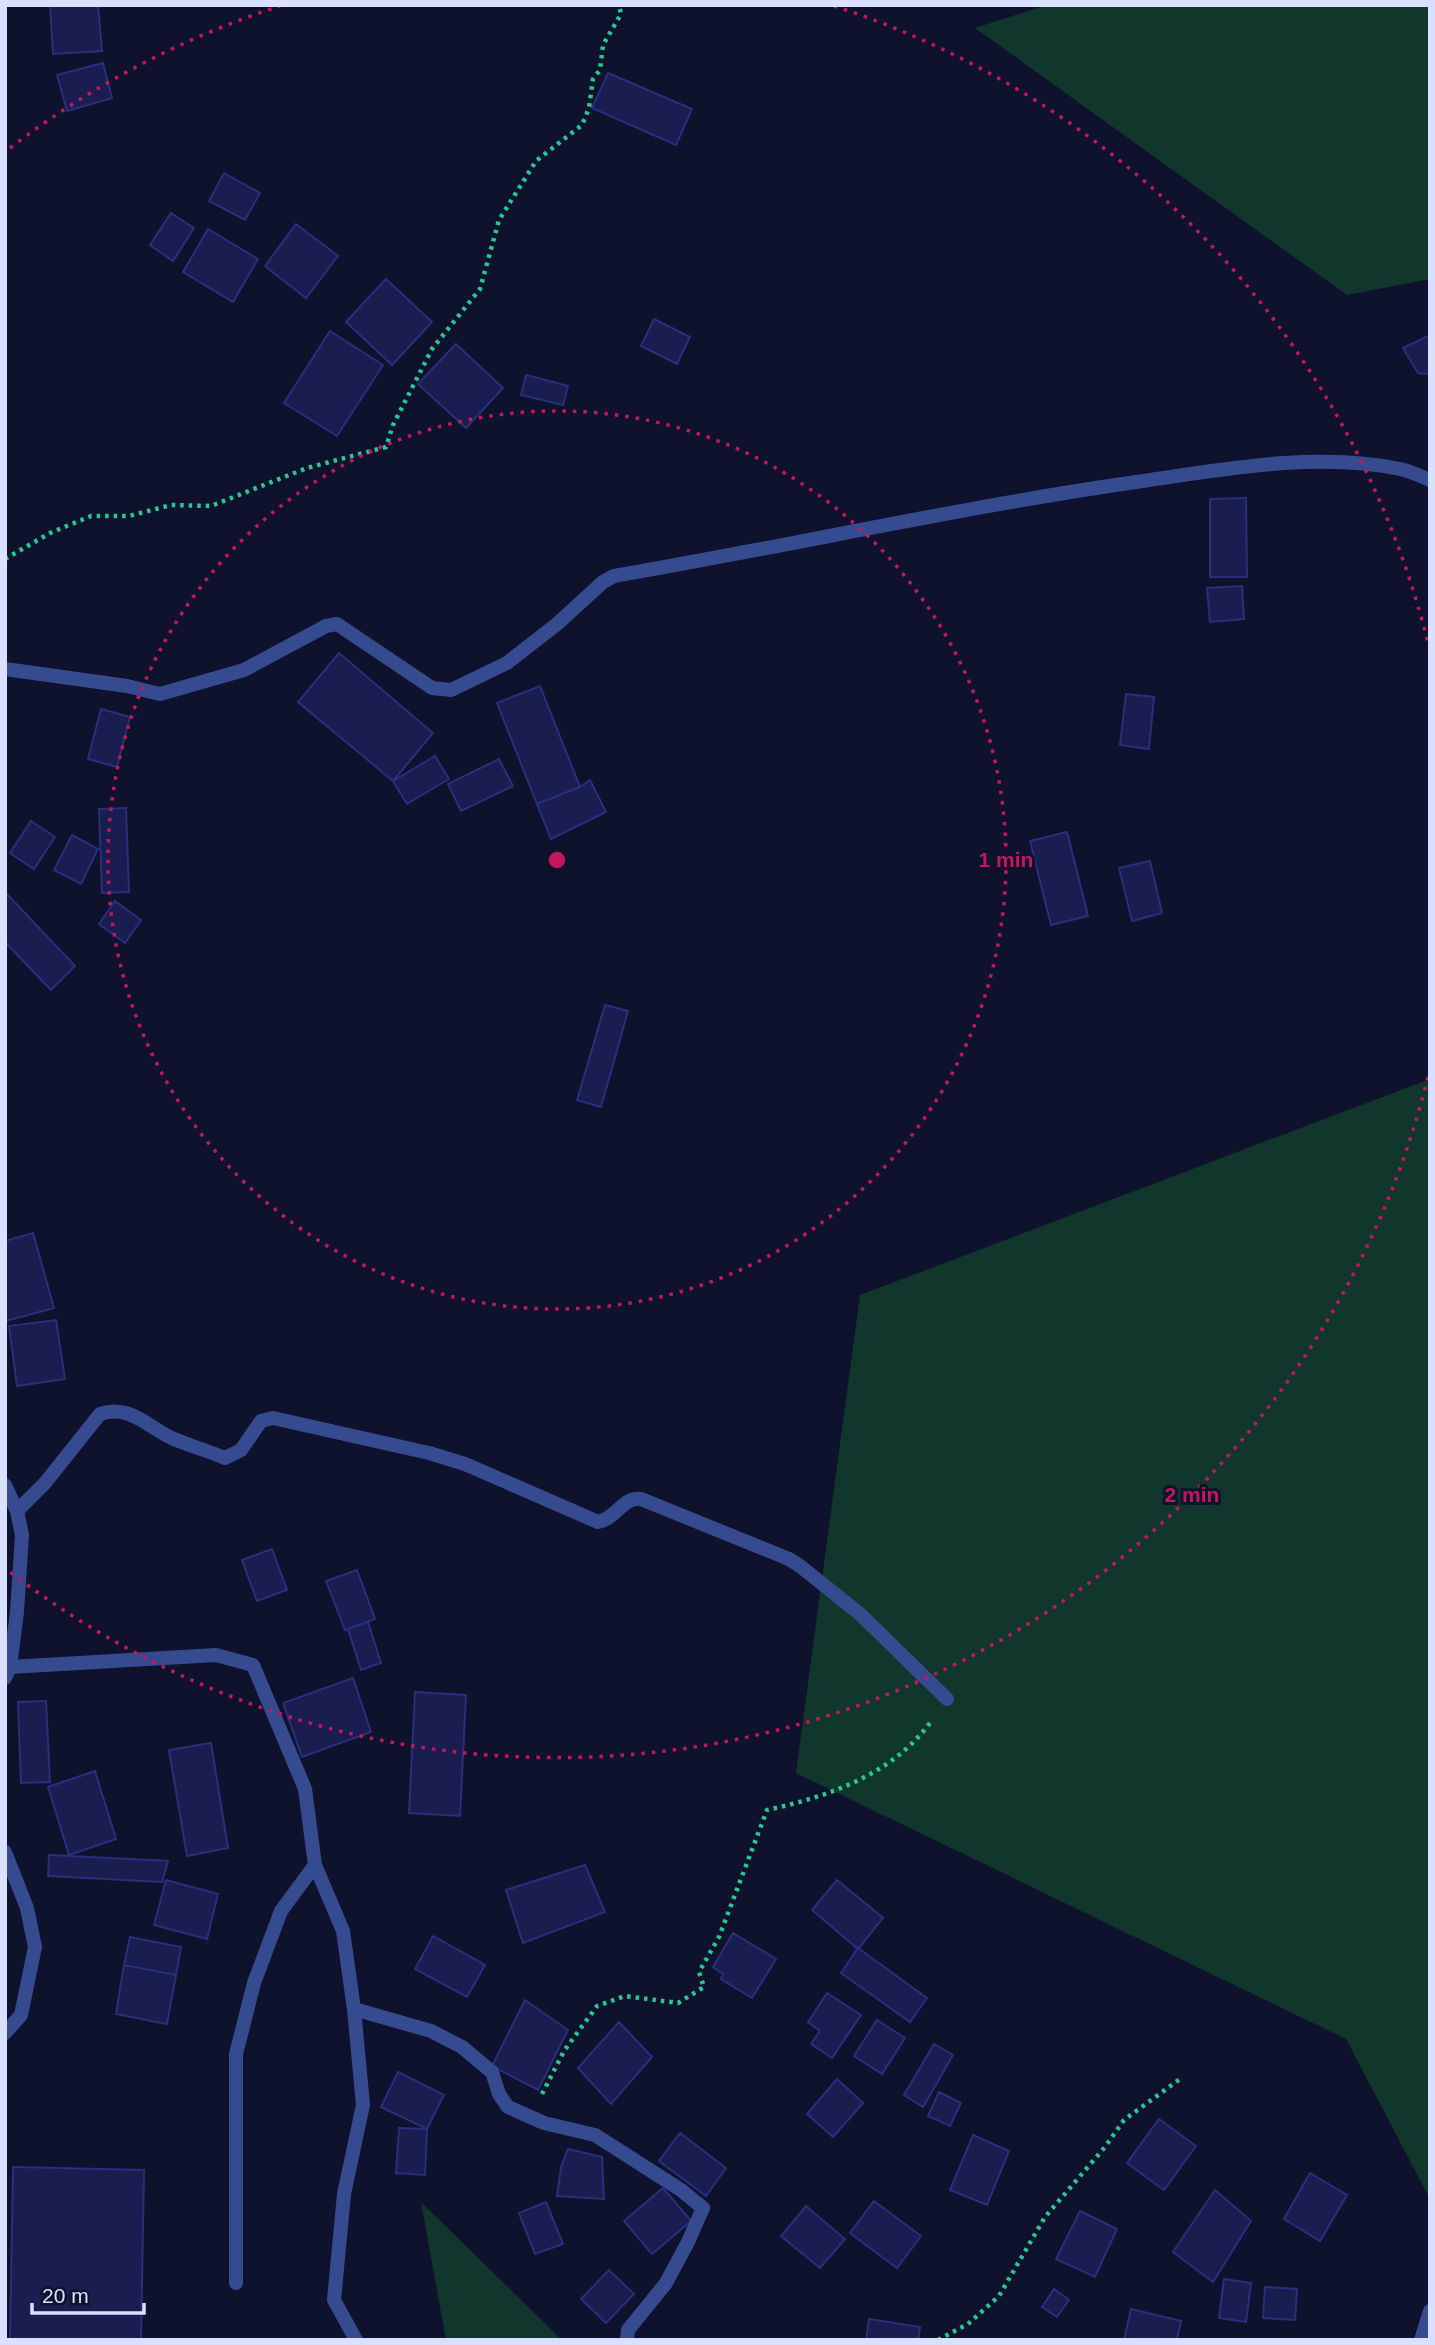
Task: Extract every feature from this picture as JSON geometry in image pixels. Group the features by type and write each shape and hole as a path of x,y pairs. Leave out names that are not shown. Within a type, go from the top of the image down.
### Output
{"street":[{"path":"5,668 127,686 160,694 244,670 326,626 337,624 432,688 451,690 507,663 557,624 603,582 614,576 1052,494 1227,469 1333,461 1401,469 1430,480"},
{"path":"17,1511 45,1483 100,1414 123,1411 136,1415 171,1438 225,1458 234,1456 241,1450 261,1421 274,1418 429,1453 465,1464 598,1522 612,1516 628,1501 641,1499 789,1559 860,1614 947,1699"},
{"path":"5,1485 17,1511 22,1535 17,1612 7,1673 216,1655 253,1665 305,1789 316,1866 343,1931 363,2105 344,2194 334,2300 356,2340"},
{"path":"5,1852 27,1908 35,1947 21,2015 5,2033"},
{"path":"236,2283 236,2054 254,1983 281,1912 316,1866"},
{"path":"354,2009 432,2031 462,2047 492,2072 499,2094 508,2107 544,2123 595,2135 681,2190 703,2208 666,2283 628,2330 627,2340"},
{"path":"1421,2340 1430,2311"}],"path":[{"path":"5,559 50,533 92,516 129,516 171,505 211,506 307,468 386,447 393,425 432,349 480,289 499,220 536,161 582,125 589,108 593,79 600,70 603,44 621,14 619,5"},
{"path":"528,2116 564,2051 597,2006 625,1996 678,2003 704,1987 699,1972 719,1937 767,1810 803,1802 875,1773 918,1741 947,1699"},
{"path":"939,2340 968,2324 999,2296 1045,2217 1105,2147 1124,2120 1180,2079"}],"green space":[{"path":"1047,5 1430,5 1430,279 1347,295 975,28"},
{"path":"1430,1079 1430,2199 1346,2039 796,1773 860,1295"},
{"path":"421,2202 562,2340 446,2340"}],"building":[{"path":"50,5 98,5 102,51 53,54"},
{"path":"103,63 112,98 67,111 57,75"},
{"path":"608,73 692,109 676,145 592,108"},
{"path":"224,173 260,193 245,220 209,201"},
{"path":"171,213 194,228 173,261 150,245"},
{"path":"296,224 338,256 306,298 265,266"},
{"path":"208,229 258,259 233,302 183,272"},
{"path":"386,279 432,322 392,365 346,322"},
{"path":"654,319 690,337 677,364 641,346"},
{"path":"330,331 383,365 337,436 284,403"},
{"path":"1430,335 1430,377 1429,374 1418,373 1403,348"},
{"path":"456,344 503,388 466,428 418,384"},
{"path":"526,375 568,386 563,405 521,395"},
{"path":"1246,498 1247,577 1210,577 1210,499"},
{"path":"1242,586 1244,619 1210,622 1207,588"},
{"path":"339,653 433,733 393,781 298,702"},
{"path":"540,686 580,787 537,804 497,703"},
{"path":"1126,694 1154,697 1149,749 1120,745"},
{"path":"101,709 130,717 117,767 88,759"},
{"path":"435,756 449,779 407,804 393,781"},
{"path":"499,759 513,786 461,811 448,784"},
{"path":"590,780 606,812 551,839 537,804 580,787"},
{"path":"126,808 129,892 102,893 99,809"},
{"path":"31,821 55,837 34,869 10,853"},
{"path":"1067,832 1088,916 1051,925 1030,841"},
{"path":"72,835 98,849 81,884 54,870"},
{"path":"1150,861 1162,913 1132,921 1119,868"},
{"path":"5,892 75,966 51,990 5,942"},
{"path":"115,901 141,920 125,943 99,924"},
{"path":"605,1005 628,1011 601,1107 577,1100"},
{"path":"33,1233 54,1308 6,1321 5,1241"},
{"path":"56,1320 65,1379 17,1386 9,1326"},
{"path":"272,1549 287,1590 257,1601 242,1560"},
{"path":"357,1570 375,1619 345,1630 326,1581"},
{"path":"368,1622 381,1663 361,1670 348,1629"},
{"path":"353,1678 371,1732 302,1757 283,1703"},
{"path":"415,1692 466,1695 460,1816 409,1813"},
{"path":"46,1701 50,1782 21,1783 18,1702"},
{"path":"211,1743 228,1848 187,1856 169,1750"},
{"path":"95,1771 116,1839 69,1855 48,1787"},
{"path":"49,1855 168,1861 162,1882 48,1876"},
{"path":"585,1865 605,1912 523,1943 506,1890"},
{"path":"166,1880 218,1894 207,1939 154,1925"},
{"path":"837,1880 883,1918 858,1949 812,1910"},
{"path":"733,1933 776,1959 752,1998 721,1979 723,1974 713,1967"},
{"path":"433,1936 485,1965 467,1997 415,1969"},
{"path":"130,1937 181,1947 176,1975 124,1965"},
{"path":"858,1948 927,1998 910,2022 841,1973"},
{"path":"124,1965 176,1975 167,2024 116,2014"},
{"path":"827,1993 861,2015 832,2058 811,2044 820,2031 808,2022"},
{"path":"525,2000 568,2030 538,2090 492,2066"},
{"path":"877,2020 905,2038 882,2074 854,2056"},
{"path":"619,2022 652,2057 611,2104 578,2068"},
{"path":"934,2044 953,2055 923,2107 904,2095"},
{"path":"398,2072 444,2095 427,2129 381,2107"},
{"path":"837,2079 863,2103 833,2137 807,2114"},
{"path":"939,2092 961,2103 950,2126 928,2116"},
{"path":"1159,2119 1196,2146 1164,2190 1127,2163"},
{"path":"399,2128 427,2129 425,2175 396,2173"},
{"path":"680,2133 726,2168 706,2196 659,2161"},
{"path":"973,2135 1009,2151 987,2205 950,2190"},
{"path":"568,2149 602,2157 604,2199 557,2196 561,2167"},
{"path":"13,2167 144,2170 141,2340 10,2340"},
{"path":"1310,2173 1347,2195 1320,2241 1284,2219"},
{"path":"663,2188 691,2221 652,2254 624,2221"},
{"path":"1215,2190 1251,2221 1213,2282 1173,2252"},
{"path":"874,2201 921,2236 897,2268 850,2233"},
{"path":"546,2202 563,2244 535,2254 519,2213"},
{"path":"806,2206 845,2239 820,2268 781,2236"},
{"path":"1080,2211 1117,2229 1095,2277 1056,2259"},
{"path":"609,2270 634,2294 606,2323 581,2299"},
{"path":"1224,2279 1251,2283 1246,2322 1219,2318"},
{"path":"1265,2287 1297,2289 1295,2320 1263,2318"},
{"path":"1054,2289 1069,2300 1057,2317 1042,2307"},
{"path":"1131,2309 1181,2321 1177,2340 1124,2340"},
{"path":"869,2319 920,2327 918,2340 866,2340"}]}
